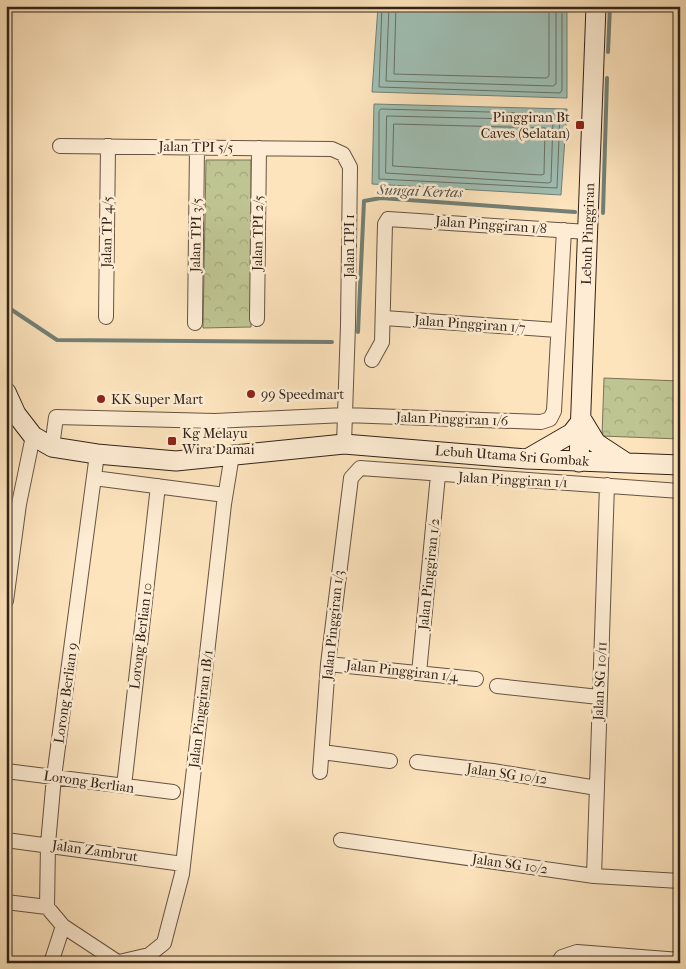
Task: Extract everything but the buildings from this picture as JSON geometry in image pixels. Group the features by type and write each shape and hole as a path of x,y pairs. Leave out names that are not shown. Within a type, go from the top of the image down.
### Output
{"street":[{"name":"Lebuh Pinggiran","path":"579,462 596,6"},
{"name":"Jalan TPI 5/5","path":"60,146 332,148 343,154 350,167"},
{"name":"Jalan TP 4/5","path":"106,317 108,146"},
{"name":"Jalan TPI 3/5","path":"195,323 197,147"},
{"name":"Jalan TPI 2/5","path":"257,318 259,148"},
{"name":"Jalan TPI 1","path":"344,444 350,167"},
{"name":"Jalan Pinggiran 1/8","path":"384,318 385,224 388,219 588,232"},
{"path":"557,330 564,230"},
{"path":"372,360 382,342 384,318"},
{"name":"Jalan Pinggiran 1/7","path":"384,318 557,330"},
{"name":"Jalan Pinggiran 1/6","path":"52,447 56,417 215,421 345,415 541,422 550,419 554,411 557,330"},
{"path":"6,392 11,419 33,436 52,447"},
{"path":"527,460 572,433 582,420 596,443 606,452 625,462"},
{"path":"6,601 19,504 33,436"},
{"name":"Lebuh Utama Sri Gombak","path":"52,447 97,454 176,461 344,444 527,460 680,465"},
{"name":"Lorong Berlian 9","path":"48,907 48,844 54,777 97,454"},
{"name":"Jalan Pinggiran 1B/1","path":"153,959 164,943 184,864 225,495 232,455"},
{"name":"Jalan Pinggiran 1/1","path":"351,478 360,468 438,475 607,485 680,492"},
{"name":"Jalan Pinggiran 1/2","path":"419,673 438,475"},
{"path":"94,478 225,495"},
{"name":"Jalan Pinggiran 1/3","path":"320,772 328,664 351,478"},
{"name":"Jalan SG 10/11","path":"594,876 607,485"},
{"name":"Lorong Berlian 10","path":"124,786 158,486"},
{"name":"Jalan Pinggiran 1/4","path":"328,664 476,679"},
{"path":"497,686 599,697"},
{"path":"322,752 390,761"},
{"name":"Jalan SG 10/12","path":"417,762 493,771 596,788"},
{"name":"Lorong Berlian","path":"6,771 173,792"},
{"name":"Jalan Zambrut","path":"6,840 48,844 184,864"},
{"name":"Jalan SG 10/2","path":"341,840 594,876 680,880"},
{"path":"6,902 48,907 63,926 119,962 153,959"},
{"path":"51,963 63,926"},
{"path":"560,960 577,952 644,960 680,960"}],"green space":[{"path":"206,160 251,160 251,327 203,328"},
{"path":"604,378 680,381 680,439 602,436"}],"water":[{"path":"378,6 567,6 567,98 372,92"},
{"path":"374,104 567,109 561,195 372,184"}],"waterway":[{"name":"Sungai Kertas","path":"608,52 610,6"},
{"name":"Sungai Kertas","path":"603,213 607,78"},
{"name":"Sungai Kertas","path":"358,332 364,201 381,198 575,212"},
{"name":"Sungai Kertas","path":"6,306 57,340 332,342"}],"place":[{"name":"Pinggiran Bt Caves (Selatan)","path":"580,125"},
{"name":"99 Speedmart","path":"251,394"},
{"name":"KK Super Mart","path":"101,399"},
{"name":"Kg Melayu Wira Damai","path":"172,441"}]}
